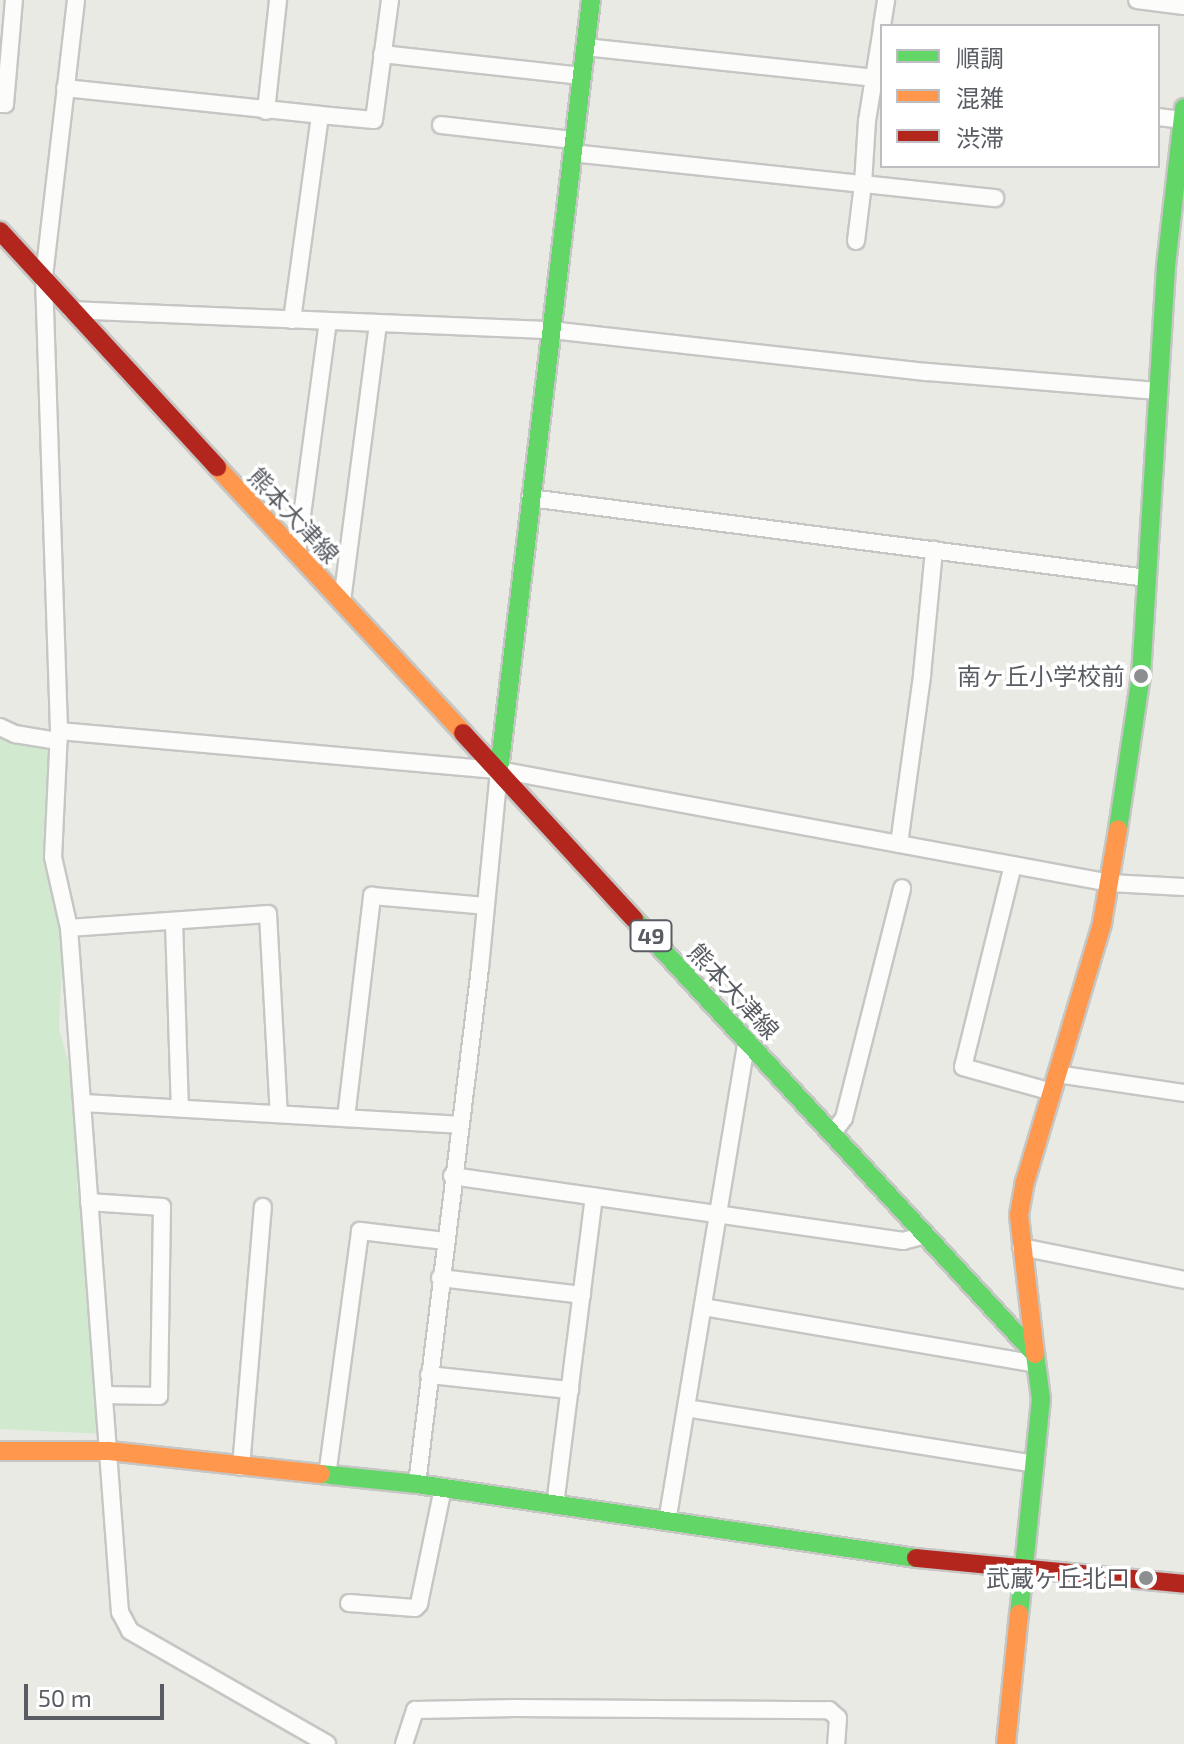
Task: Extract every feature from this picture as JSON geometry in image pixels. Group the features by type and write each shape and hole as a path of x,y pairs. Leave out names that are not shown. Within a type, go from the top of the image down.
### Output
{"street":[{"path":"0,104 5,104 14,0"},
{"path":"76,0 44,278 59,736 53,857 69,928 120,1612 130,1631 327,1744"},
{"path":"266,111 278,0"},
{"path":"65,88 374,120 390,0"},
{"path":"417,1484 486,906 530,498 591,0"},
{"path":"882,24 886,0"},
{"path":"1137,0 1184,6"},
{"path":"585,47 878,79"},
{"path":"856,241 880,53"},
{"path":"382,54 582,76"},
{"path":"292,320 320,115"},
{"path":"1006,1744 1041,1399 1019,1215 1025,1182 1110,883 1141,676 1158,391 1175,268 1183,123 1160,117"},
{"path":"441,125 573,147 995,198"},
{"name":"熊本大津線","path":"0,231 499,770 1036,1359"},
{"path":"70,310 551,330 913,371 1158,391"},
{"path":"297,553 328,321"},
{"path":"342,601 378,323"},
{"path":"530,498 1147,578"},
{"path":"899,844 922,675 934,550"},
{"path":"0,727 15,734 499,770 1110,883 1184,887"},
{"path":"1013,865 963,1067 1054,1083 1184,1093"},
{"path":"832,1134 844,1118 902,888"},
{"path":"346,1118 372,896 486,906"},
{"path":"69,928 268,914 279,1114"},
{"path":"174,921 180,1108"},
{"path":"667,1522 747,1041"},
{"path":"83,1103 459,1125"},
{"path":"452,1176 903,1241 926,1235"},
{"path":"555,1505 594,1196"},
{"path":"89,1202 162,1207 159,1396 104,1395"},
{"path":"241,1467 263,1207"},
{"path":"327,1476 360,1231 445,1241"},
{"path":"1021,1247 1184,1280"},
{"path":"440,1278 582,1295"},
{"path":"703,1307 1036,1359"},
{"path":"429,1375 570,1390"},
{"path":"686,1408 1035,1464"},
{"path":"0,1451 109,1451 417,1484 871,1553 1184,1584"},
{"path":"349,1603 415,1608 419,1604 443,1488"},
{"path":"404,1744 415,1710 516,1708 829,1710 838,1718 836,1744"}],"green space":[{"path":"0,730 53,744 48,860 63,940 59,1028 79,1103 77,1188 88,1238 103,1434 0,1429"}],"traffic: fast":[{"path":"499,770 591,0"},
{"path":"1118,829 1141,676 1166,266 1184,108"},
{"path":"634,919 1035,1354 1041,1399 1019,1614"},
{"path":"321,1474 417,1484 916,1558"}],"traffic: slow":[{"path":"217,467 463,733"},
{"path":"1035,1354 1019,1215 1025,1182 1102,923 1118,829"},
{"path":"0,1451 109,1451 321,1474"},
{"path":"1006,1744 1019,1614"}],"traffic: jam":[{"path":"0,231 217,467"},
{"path":"463,733 634,919"},
{"path":"916,1558 1184,1584"}],"place":[{"name":"南ヶ丘小学校前","path":"1141,676"},
{"name":"武蔵ヶ丘北口","path":"1146,1578"}]}
